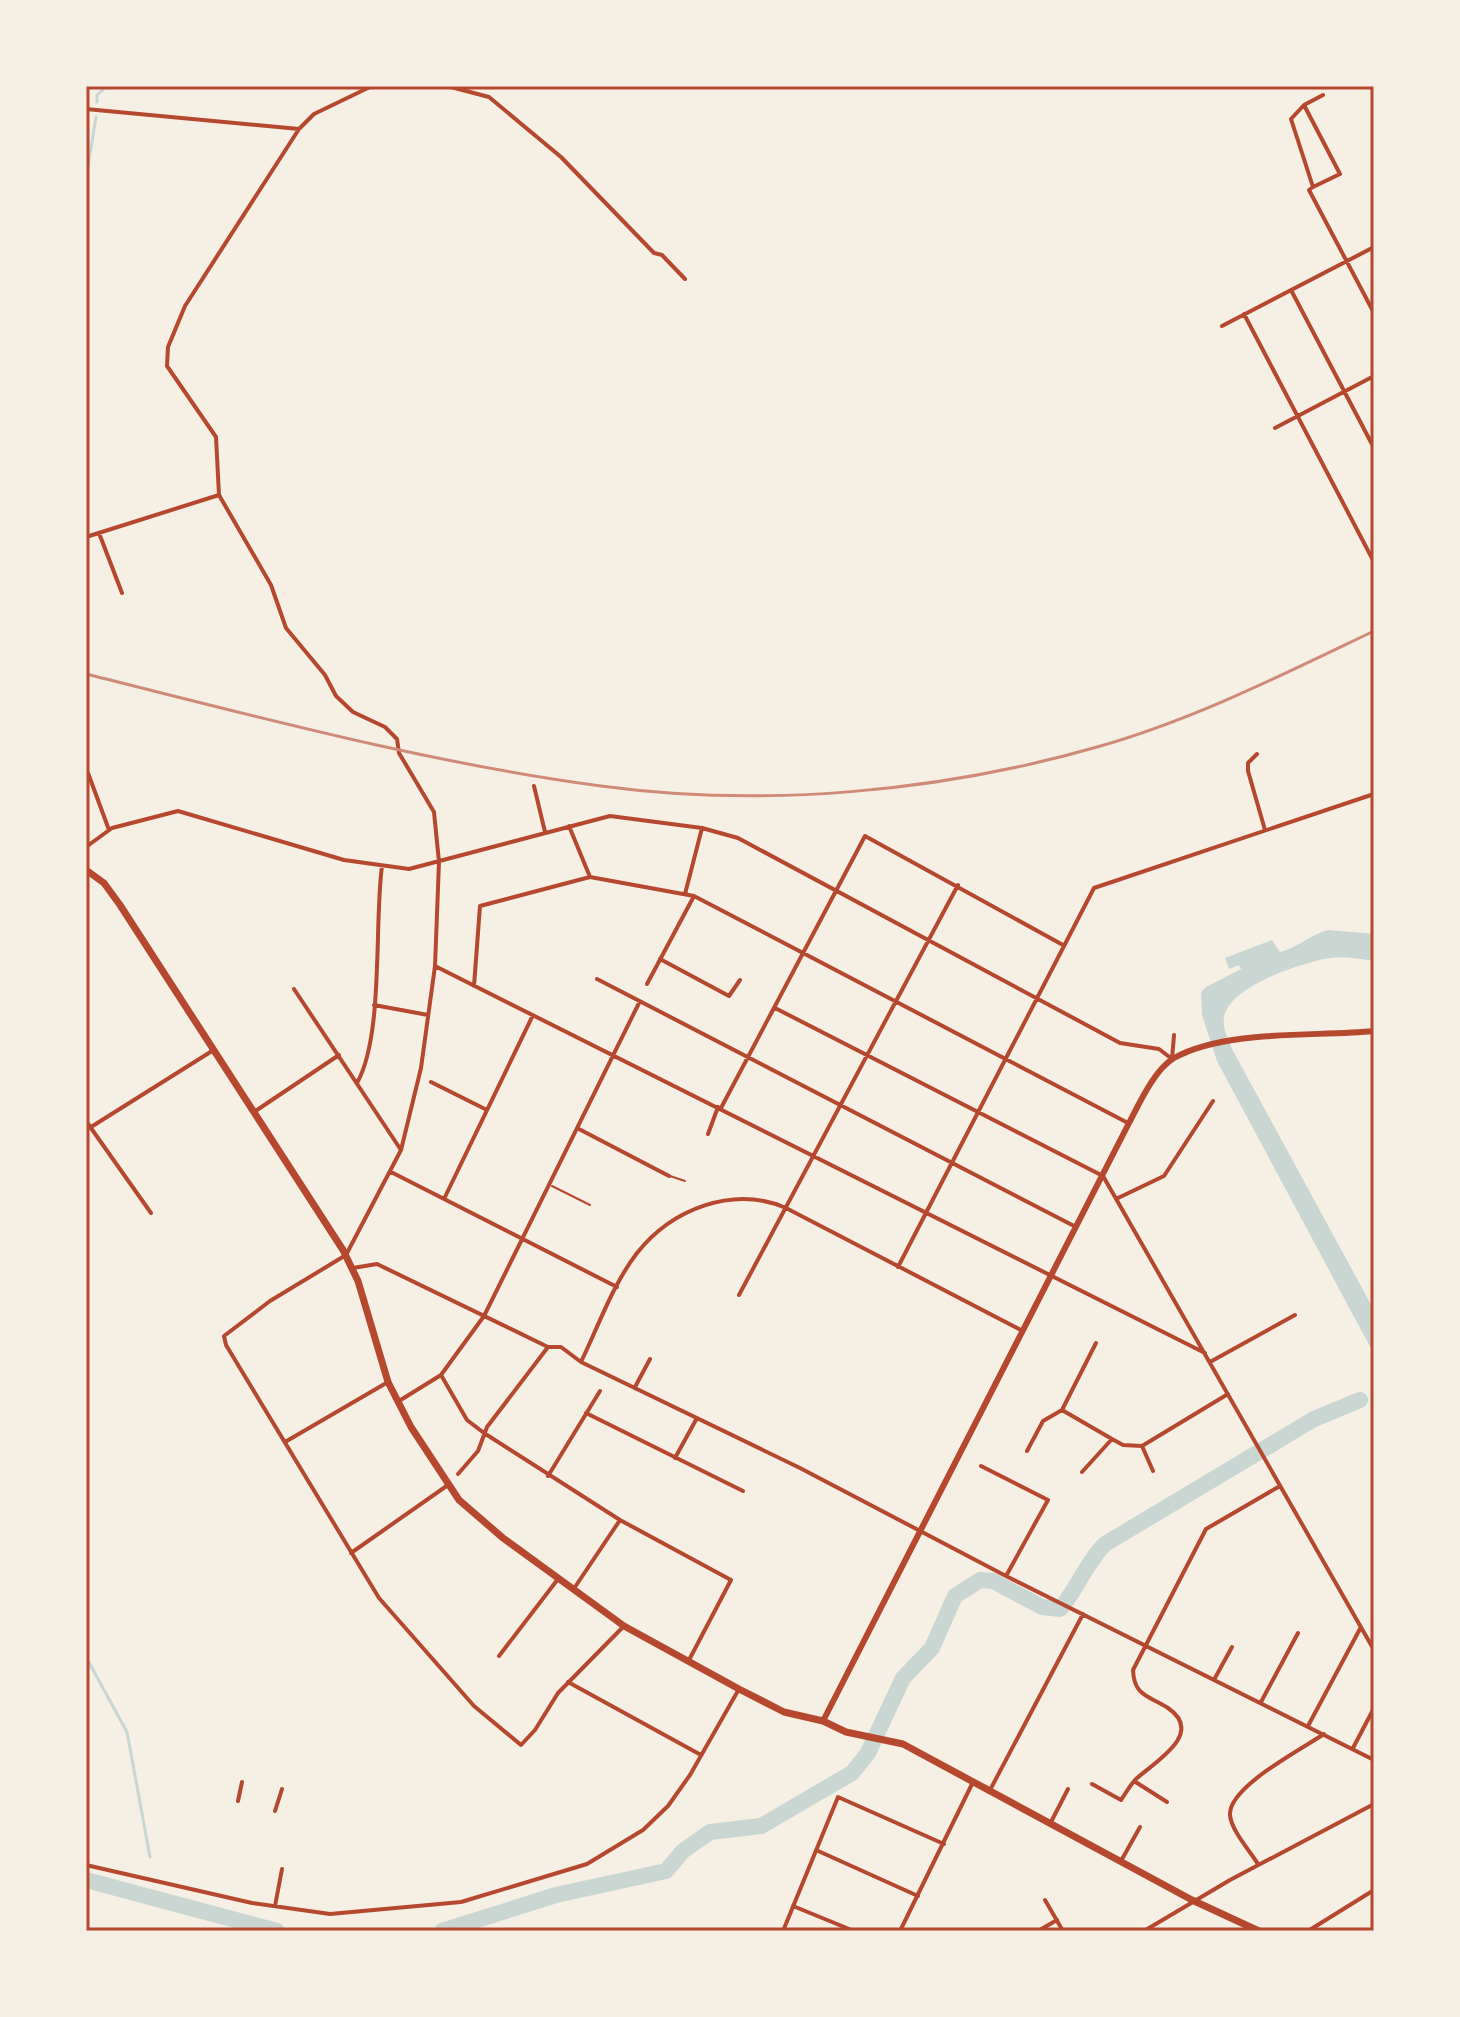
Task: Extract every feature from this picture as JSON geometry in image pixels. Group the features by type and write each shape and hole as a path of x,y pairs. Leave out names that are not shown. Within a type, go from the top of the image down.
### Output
{"highway":[{"path":"86,870 104,883 120,905 346,1255 353,1268 388,1382 448,1485 471,1513 624,1626 688,1662 784,1712 823,1721 846,1732 889,1740 973,1781 1192,1900 1259,1931"}],"street":[{"path":"372,86 314,114 299,129 185,306 168,347 167,366 178,387 209,423 216,437 219,495 269,582 286,628 325,675 336,696 353,712 385,727 397,739 399,753 434,812 439,862 435,966 411,1117 401,1150 346,1255 229,1329 224,1336 226,1345 351,1553 409,1634 474,1706 521,1745 568,1682 624,1626"},
{"path":"447,86 489,97 561,157 654,253 662,255 685,279"},
{"path":"1313,187 1291,119 1304,105 1323,95"},
{"path":"1304,105 1340,174 1309,190 1374,313"},
{"path":"86,109 299,129"},
{"path":"1222,326 1374,247"},
{"path":"1291,290 1374,448"},
{"path":"1244,314 1374,562"},
{"path":"1275,428 1374,376"},
{"path":"86,537 219,495"},
{"path":"99,533 122,593"},
{"path":"1257,754 1248,763 1248,771 1265,830"},
{"path":"88,773 109,830"},
{"path":"534,786 545,832"},
{"path":"898,1267 1094,888 1374,794"},
{"path":"86,847 109,830 178,811 344,860 409,869 460,853 610,816 702,828 738,838 1120,1043 1159,1049 1172,1059"},
{"path":"569,826 590,877"},
{"path":"685,894 702,828"},
{"path":"708,1134 865,836 1064,945"},
{"path":"357,1083 363,1071 374,1005 382,866"},
{"path":"474,986 480,906 590,877 685,894 1129,1123"},
{"path":"739,1295 958,885"},
{"path":"647,984 694,896"},
{"path":"660,959 729,996 740,980"},
{"path":"435,966 1205,1354"},
{"path":"597,979 1076,1227"},
{"path":"294,989 401,1150"},
{"path":"398,1402 441,1375 484,1316 640,1001"},
{"path":"374,1005 428,1015"},
{"path":"775,1008 1103,1176 1374,1650"},
{"path":"444,1199 533,1015"},
{"path":"1172,1059 1242,1037 1374,1031"},
{"path":"823,1721 917,1531 1129,1123 1145,1093 1172,1059 1174,1035"},
{"path":"91,1127 212,1051"},
{"path":"252,1113 339,1055"},
{"path":"431,1082 487,1110"},
{"path":"1116,1199 1164,1176 1213,1101"},
{"path":"86,1121 151,1213"},
{"path":"577,1128 669,1176"},
{"path":"391,1172 617,1288"},
{"path":"581,1362 637,1253 659,1231 687,1212 734,1198 771,1202 786,1208 1021,1330"},
{"path":"353,1268 377,1264 548,1347 561,1347 581,1362 1374,1760"},
{"path":"1209,1363 1295,1315"},
{"path":"1027,1451 1043,1421 1062,1410 1096,1343"},
{"path":"458,1474 478,1451 484,1433 548,1347"},
{"path":"635,1387 650,1359"},
{"path":"441,1375 467,1420 484,1433 620,1520 731,1580 688,1662"},
{"path":"285,1442 388,1382"},
{"path":"548,1476 600,1391"},
{"path":"1062,1410 1123,1445 1142,1446 1228,1394"},
{"path":"586,1413 743,1491"},
{"path":"675,1458 697,1418"},
{"path":"1082,1472 1112,1439"},
{"path":"1142,1446 1153,1471"},
{"path":"981,1466 1048,1500 1006,1576"},
{"path":"351,1553 448,1485"},
{"path":"1092,1784 1121,1800 1134,1781 1171,1751 1182,1729 1171,1710 1149,1701 1133,1682 1133,1670 1206,1529 1280,1486"},
{"path":"573,1590 620,1520"},
{"path":"499,1656 558,1579"},
{"path":"989,1792 1083,1614"},
{"path":"1308,1726 1361,1627"},
{"path":"1261,1702 1298,1633"},
{"path":"1215,1678 1232,1647"},
{"path":"568,1682 701,1755"},
{"path":"86,1865 275,1906 330,1914 461,1902 587,1864 619,1848 668,1806 739,1689"},
{"path":"1352,1749 1374,1708"},
{"path":"1259,1865 1230,1818 1231,1804 1244,1788 1324,1734"},
{"path":"900,1931 973,1781"},
{"path":"1134,1781 1167,1802"},
{"path":"238,1801 242,1782"},
{"path":"275,1811 282,1789"},
{"path":"1050,1824 1068,1789"},
{"path":"783,1931 838,1797 944,1844"},
{"path":"1144,1931 1192,1900 1374,1804"},
{"path":"1121,1861 1140,1827"},
{"path":"816,1850 918,1896"},
{"path":"275,1906 282,1869"},
{"path":"1308,1931 1374,1890"},
{"path":"1045,1900 1063,1931"},
{"path":"793,1906 854,1931"},
{"path":"1038,1931 1057,1920"}],"lane":[{"path":"669,1176 685,1181"},
{"path":"549,1184 590,1205"}],"shaded area":[{"path":"1328,930 1374,934 1374,961 1330,958 1268,978 1238,996 1228,1007 1224,1026 1232,1049 1374,1310 1374,1354 1217,1061 1202,1015 1201,992 1241,969 1239,965 1229,969 1225,958 1272,940 1280,952"}],"waterway":[{"path":"97,102 97,95 107,86"},
{"path":"86,179 96,117"},
{"path":"442,1931 556,1895 666,1871 683,1851 710,1832 761,1826 852,1773 868,1753 903,1678 932,1648 955,1596 980,1580 993,1581 1042,1607 1060,1609 1105,1544 1314,1419 1360,1400"},
{"path":"86,1657 127,1732 150,1857"},
{"path":"86,1880 277,1931"}],"railway":[{"path":"86,674 342,737 471,765 601,786 663,792 725,796 788,795 914,785 976,775 1097,747 1203,710 1374,631"}]}
